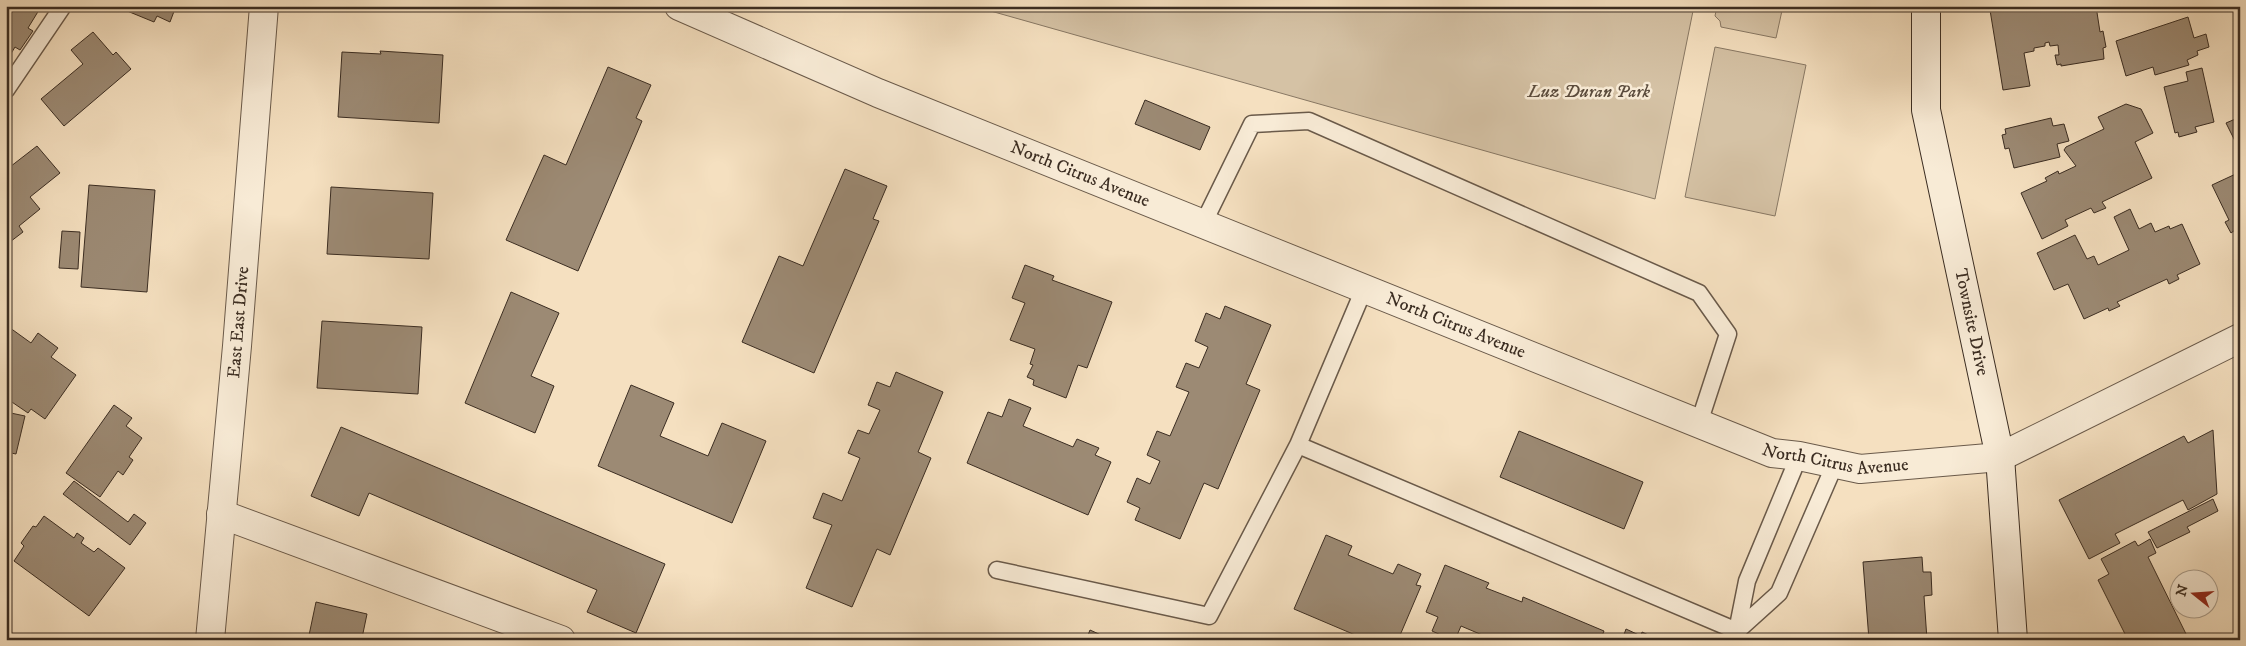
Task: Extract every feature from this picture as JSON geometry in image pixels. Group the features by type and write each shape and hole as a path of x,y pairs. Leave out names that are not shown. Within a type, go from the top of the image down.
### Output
{"street":[{"name":"East East Drive","path":"210,640 237,346 264,6"},
{"name":"North Citrus Avenue","path":"679,6 878,93 1772,453 1799,456 1860,469 2000,457 2240,338"},
{"name":"Townsite Drive","path":"1926,6 1926,110 2000,457 2013,640"},
{"path":"221,514 561,640"}],"lane":[{"path":"6,90 64,6"},
{"path":"1203,224 1252,124 1309,121 1699,292 1728,334 1699,424"},
{"path":"997,570 1209,616 1298,445 1364,289"},
{"path":"1298,445 1737,630"},
{"path":"1737,630 1747,581 1799,456"},
{"path":"1737,630 1779,593 1835,464"}],"green space":[{"name":"Luz Duran Park","path":"973,6 1694,6 1655,199"},
{"path":"1717,6 1783,6 1776,38 1721,27 1720,21 1715,16"},
{"path":"1715,47 1806,65 1775,216 1685,197"}],"building":[{"path":"6,6 34,6 39,10 28,28 33,31 20,50 15,47 6,62"},
{"path":"115,6 176,6 170,22 157,16 154,22"},
{"path":"2001,6 2096,6 2100,32 2103,31 2106,47 2103,48 2104,59 2057,65 2055,55 2059,55 2058,45 2050,46 2049,42 2045,43 2045,46 2034,48 2034,51 2024,53 2030,86 2003,90 1990,10 2001,8"},
{"path":"2188,17 2194,38 2206,34 2209,47 2197,51 2198,55 2187,60 2189,65 2155,75 2153,67 2126,76 2116,41"},
{"path":"93,32 113,55 116,52 131,69 64,126 41,99 83,64 71,50"},
{"path":"380,51 443,55 439,123 338,117 342,52 381,54"},
{"path":"608,67 651,85 636,118 642,121 578,271 506,240 544,155 566,165"},
{"path":"2202,68 2214,122 2195,127 2197,132 2179,137 2178,132 2175,133 2164,87 2188,81 2186,72"},
{"path":"1145,100 1210,127 1200,150 1135,124"},
{"path":"2126,104 2141,109 2153,133 2135,142 2152,178 2102,202 2106,208 2094,213 2091,208 2065,220 2068,226 2042,239 2021,193 2047,181 2045,178 2058,171 2059,174 2076,166 2064,150 2066,147 2104,129 2098,117"},
{"path":"2240,117 2240,151 2226,123"},
{"path":"2051,118 2053,126 2064,124 2069,141 2057,144 2060,157 2014,168 2009,148 2005,149 2002,135 2006,134 2005,129"},
{"path":"37,146 60,173 30,197 40,209 19,226 23,232 6,245 6,170"},
{"path":"845,169 887,186 873,219 879,221 814,373 742,342 779,256 803,266"},
{"path":"2240,172 2240,241 2235,230 2231,233 2225,222 2229,220 2212,185"},
{"path":"89,185 155,190 147,292 81,287"},
{"path":"331,187 433,193 429,259 327,254"},
{"path":"2130,209 2139,229 2151,223 2155,232 2169,226 2170,229 2182,224 2200,264 2177,275 2179,279 2169,284 2167,279 2117,302 2120,306 2109,311 2108,308 2084,319 2068,284 2054,290 2037,253 2075,235 2087,259 2094,256 2098,265 2129,250 2114,217"},
{"path":"62,231 80,232 78,269 59,268"},
{"path":"1025,265 1054,276 1052,280 1112,302 1087,368 1078,365 1066,398 1033,385 1034,380 1027,377 1033,365 1030,364 1035,349 1010,340 1025,303 1012,298"},
{"path":"511,292 559,313 531,376 554,386 535,433 465,403"},
{"path":"1225,306 1271,325 1246,384 1260,390 1218,489 1204,483 1180,539 1135,520 1140,508 1127,502 1137,478 1150,484 1160,461 1147,455 1157,431 1170,436 1189,392 1176,387 1186,363 1199,368 1208,347 1195,341 1206,313 1220,319"},
{"path":"322,321 422,327 418,394 317,388"},
{"path":"6,325 31,343 38,333 58,348 51,357 76,375 45,419 31,409 28,413 6,398"},
{"path":"896,372 943,392 918,452 931,458 890,555 877,549 852,607 806,588 832,525 813,518 823,493 842,501 860,458 848,453 858,430 869,434 880,410 868,405 877,382 890,387"},
{"path":"631,385 674,403 660,436 708,456 722,423 766,441 732,523 598,466"},
{"path":"1009,399 1031,408 1023,426 1073,447 1077,439 1099,448 1095,455 1111,462 1088,515 967,463 988,412 1002,417"},
{"path":"114,405 132,418 126,426 142,438 129,457 133,460 123,475 118,471 100,497 66,473"},
{"path":"6,412 25,416 16,454 6,452"},
{"path":"341,427 665,564 636,633 587,612 597,590 369,493 359,516 311,496"},
{"path":"2213,430 2217,494 2188,510 2183,500 2115,534 2120,543 2089,559 2059,500 2184,436 2188,443"},
{"path":"1519,431 1643,482 1624,529 1500,477"},
{"path":"74,481 128,522 134,514 146,523 130,545 63,494"},
{"path":"2213,499 2218,511 2187,527 2190,532 2157,548 2148,532"},
{"path":"44,516 74,538 77,533 84,538 81,543 94,552 98,548 125,568 89,616 14,561 24,546 21,543 33,526 36,527"},
{"path":"1326,535 1352,546 1348,555 1393,574 1398,564 1421,574 1416,585 1421,586 1398,640 1367,640 1294,609"},
{"path":"2150,539 2156,553 2148,557 2168,597 2168,618 2178,618 2189,640 2128,640 2098,580 2109,574 2101,559 2135,541 2138,546"},
{"path":"1922,557 1923,572 1931,572 1932,595 1924,596 1927,640 1869,640 1863,562"},
{"path":"1445,565 1489,583 1486,588 1522,602 1523,597 1604,631 1602,636 1611,640 1494,640 1461,626 1455,640 1452,640 1432,631 1438,617 1426,612"},
{"path":"316,602 367,614 362,638 368,640 308,640"},
{"path":"1626,629 1641,636 1642,632 1659,640 1622,640"},
{"path":"1090,630 1112,640 1086,640"}]}
